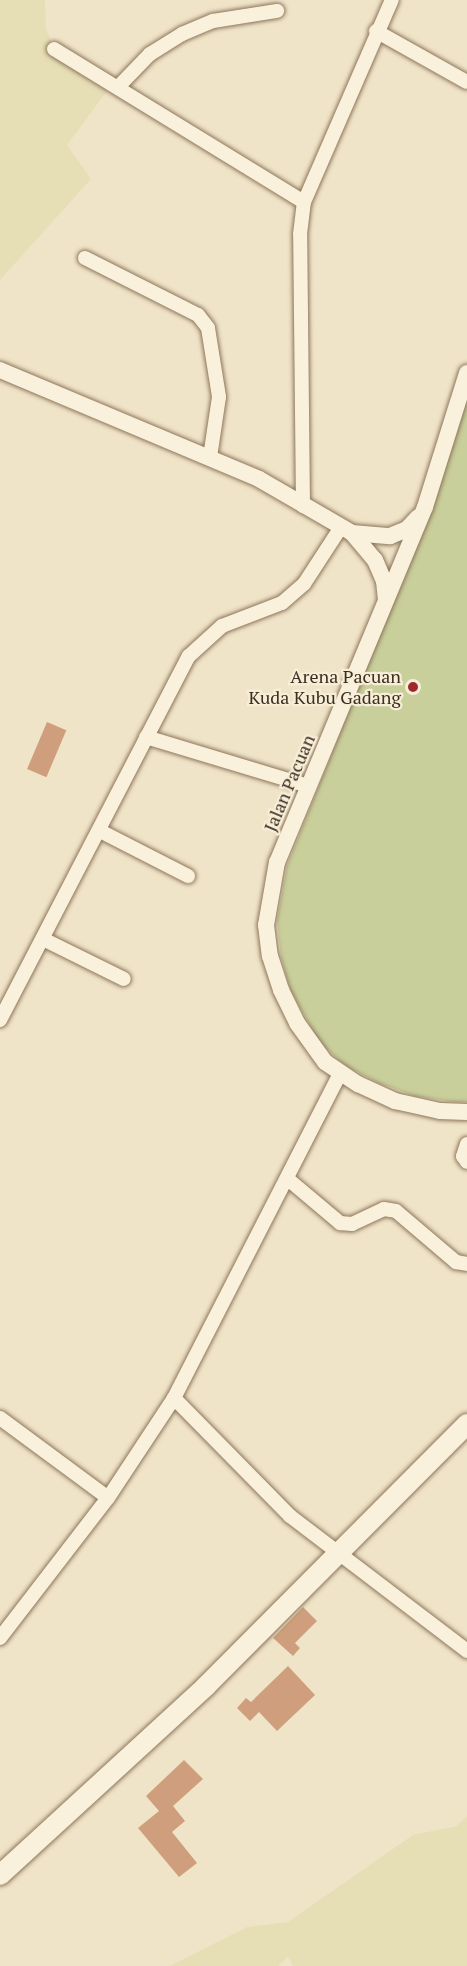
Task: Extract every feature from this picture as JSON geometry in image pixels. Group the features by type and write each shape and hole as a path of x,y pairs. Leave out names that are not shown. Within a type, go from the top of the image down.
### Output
{"main road":[{"path":"0,1875 108,1779 340,1553 467,1424"}],"street":[{"path":"303,506 300,234 304,202 376,31 392,0"},
{"path":"118,87 150,54 182,33 213,21 277,11"},
{"path":"376,31 467,82"},
{"path":"54,49 304,202"},
{"path":"85,258 198,315 208,328 219,397 210,457"},
{"path":"0,370 258,479 346,530 369,551 380,572 386,603"},
{"name":"Jalan Pacuan","path":"467,373 425,507 308,786 272,878 267,908 268,941 274,973 297,1023 325,1062 340,1074 377,1093 417,1108 467,1112"},
{"path":"346,530 379,537 399,533 425,507"},
{"path":"0,1020 189,656 208,636 222,626 282,603 304,584 346,530"},
{"path":"146,737 308,786"},
{"path":"100,831 188,876"},
{"path":"44,939 124,979"},
{"path":"0,1638 108,1498 174,1398 289,1180 340,1074"},
{"path":"467,1144 463,1156 467,1162"},
{"path":"289,1180 340,1223 352,1224 384,1209 396,1211 456,1262 467,1264"},
{"path":"174,1398 290,1516 467,1651"},
{"path":"0,1418 108,1498"}],"shaded area":[{"path":"0,0 45,0 46,29 54,49 107,91 67,145 91,179 0,280"},
{"path":"467,1816 467,1966 293,1966 288,1957 278,1966 170,1966 247,1927 288,1922 413,1835 457,1826"}],"green space":[{"name":"Arena Pacuan Kuda Kubu Gadang","path":"467,396 467,1102 454,1102 415,1096 379,1083 346,1066 320,1043 291,991 281,957 277,921 287,866 430,509"}],"building":[{"path":"47,722 66,730 46,777 27,769"},
{"path":"303,1607 317,1621 295,1643 300,1648 293,1656 273,1638"},
{"path":"288,1666 315,1695 277,1731 259,1712 250,1721 237,1708 246,1698 251,1702"},
{"path":"184,1760 203,1779 173,1806 185,1821 172,1832 197,1863 179,1877 138,1828 159,1811 146,1796"}],"place":[{"name":"Arena Pacuan Kuda Kubu Gadang","path":"413,687"}]}
